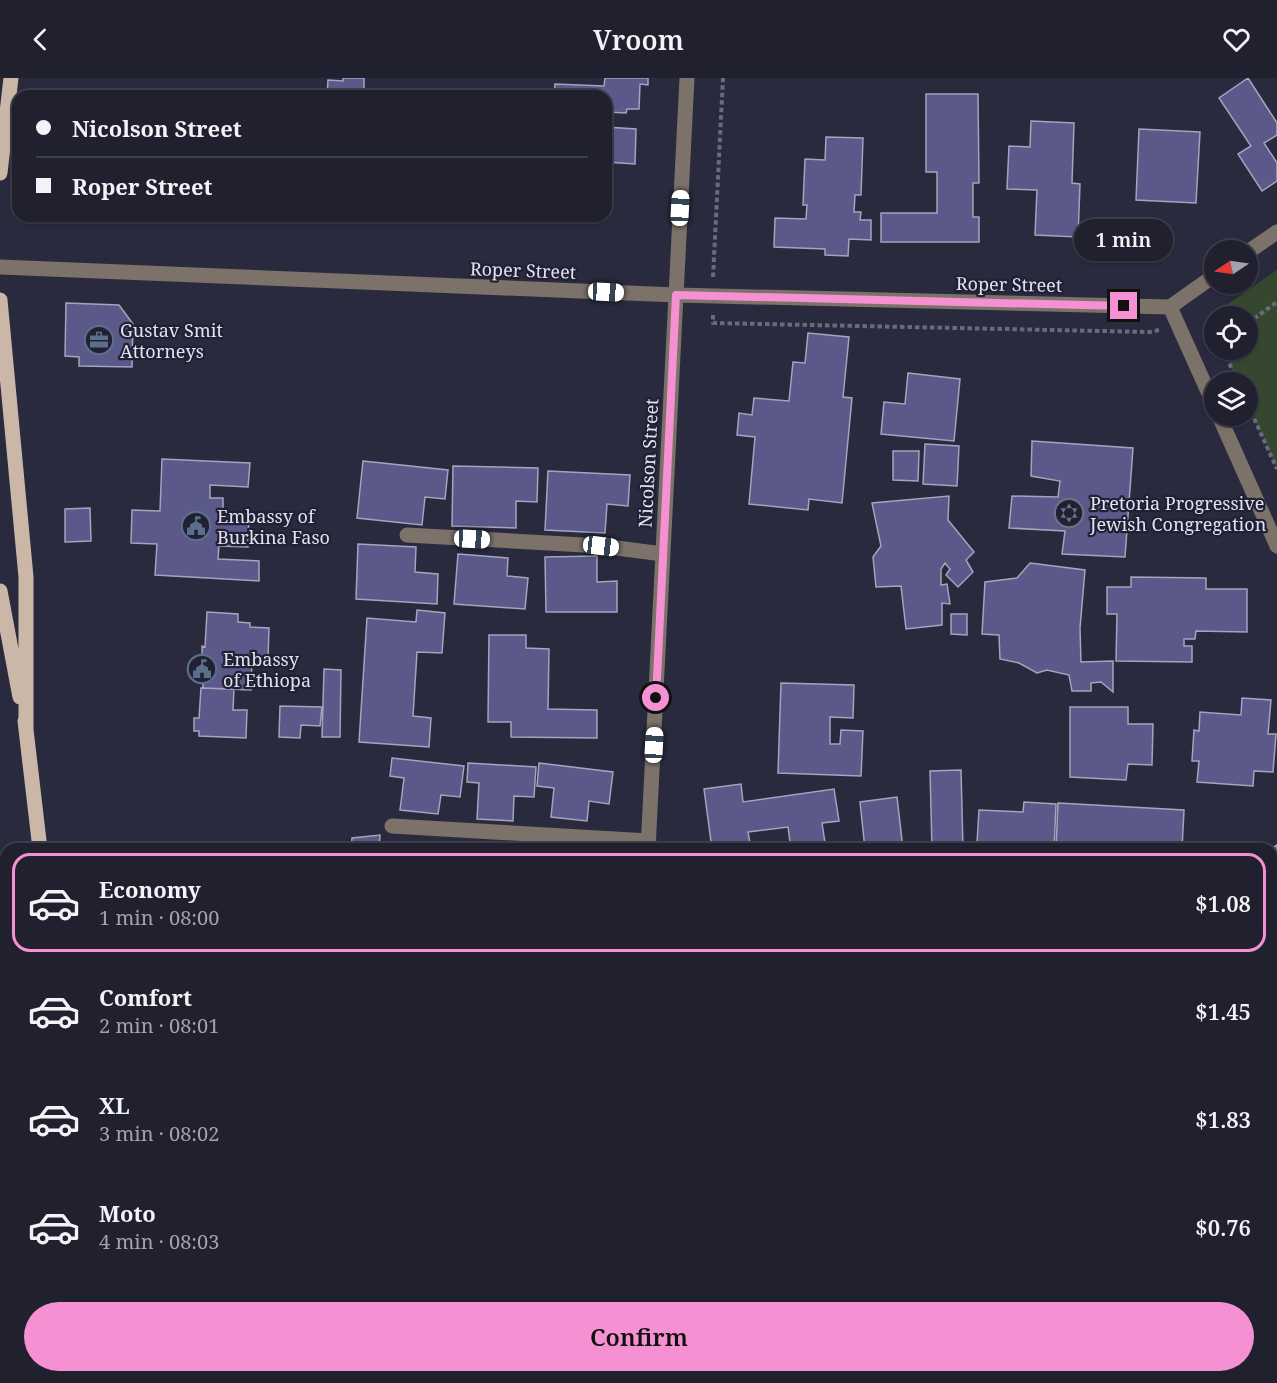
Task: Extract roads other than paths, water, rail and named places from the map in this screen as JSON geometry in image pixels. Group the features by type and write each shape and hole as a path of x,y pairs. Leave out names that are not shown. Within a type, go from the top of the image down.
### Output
{"main road":[{"path":"0,173 11,78"},
{"path":"0,300 26,577 26,730"},
{"path":"0,591 26,730 39,843"}],"street":[{"name":"Nicolson Street","path":"648,843 687,78"},
{"path":"1258,245 1277,232"},
{"name":"Roper Street","path":"0,267 676,295 1170,307"},
{"path":"1204,283 1170,307 1204,383"},
{"path":"1223,426 1277,546"},
{"path":"407,535 601,546 663,554"},
{"path":"392,826 621,843"}],"place":[{"name":"Gustav Smit Attorneys","path":"99,340"},
{"name":"Pretoria Progressive Jewish Congregation","path":"1069,513"},
{"name":"Embassy of Burkina Faso","path":"196,526"},
{"name":"Embassy of Ethiopa","path":"202,669"}]}
